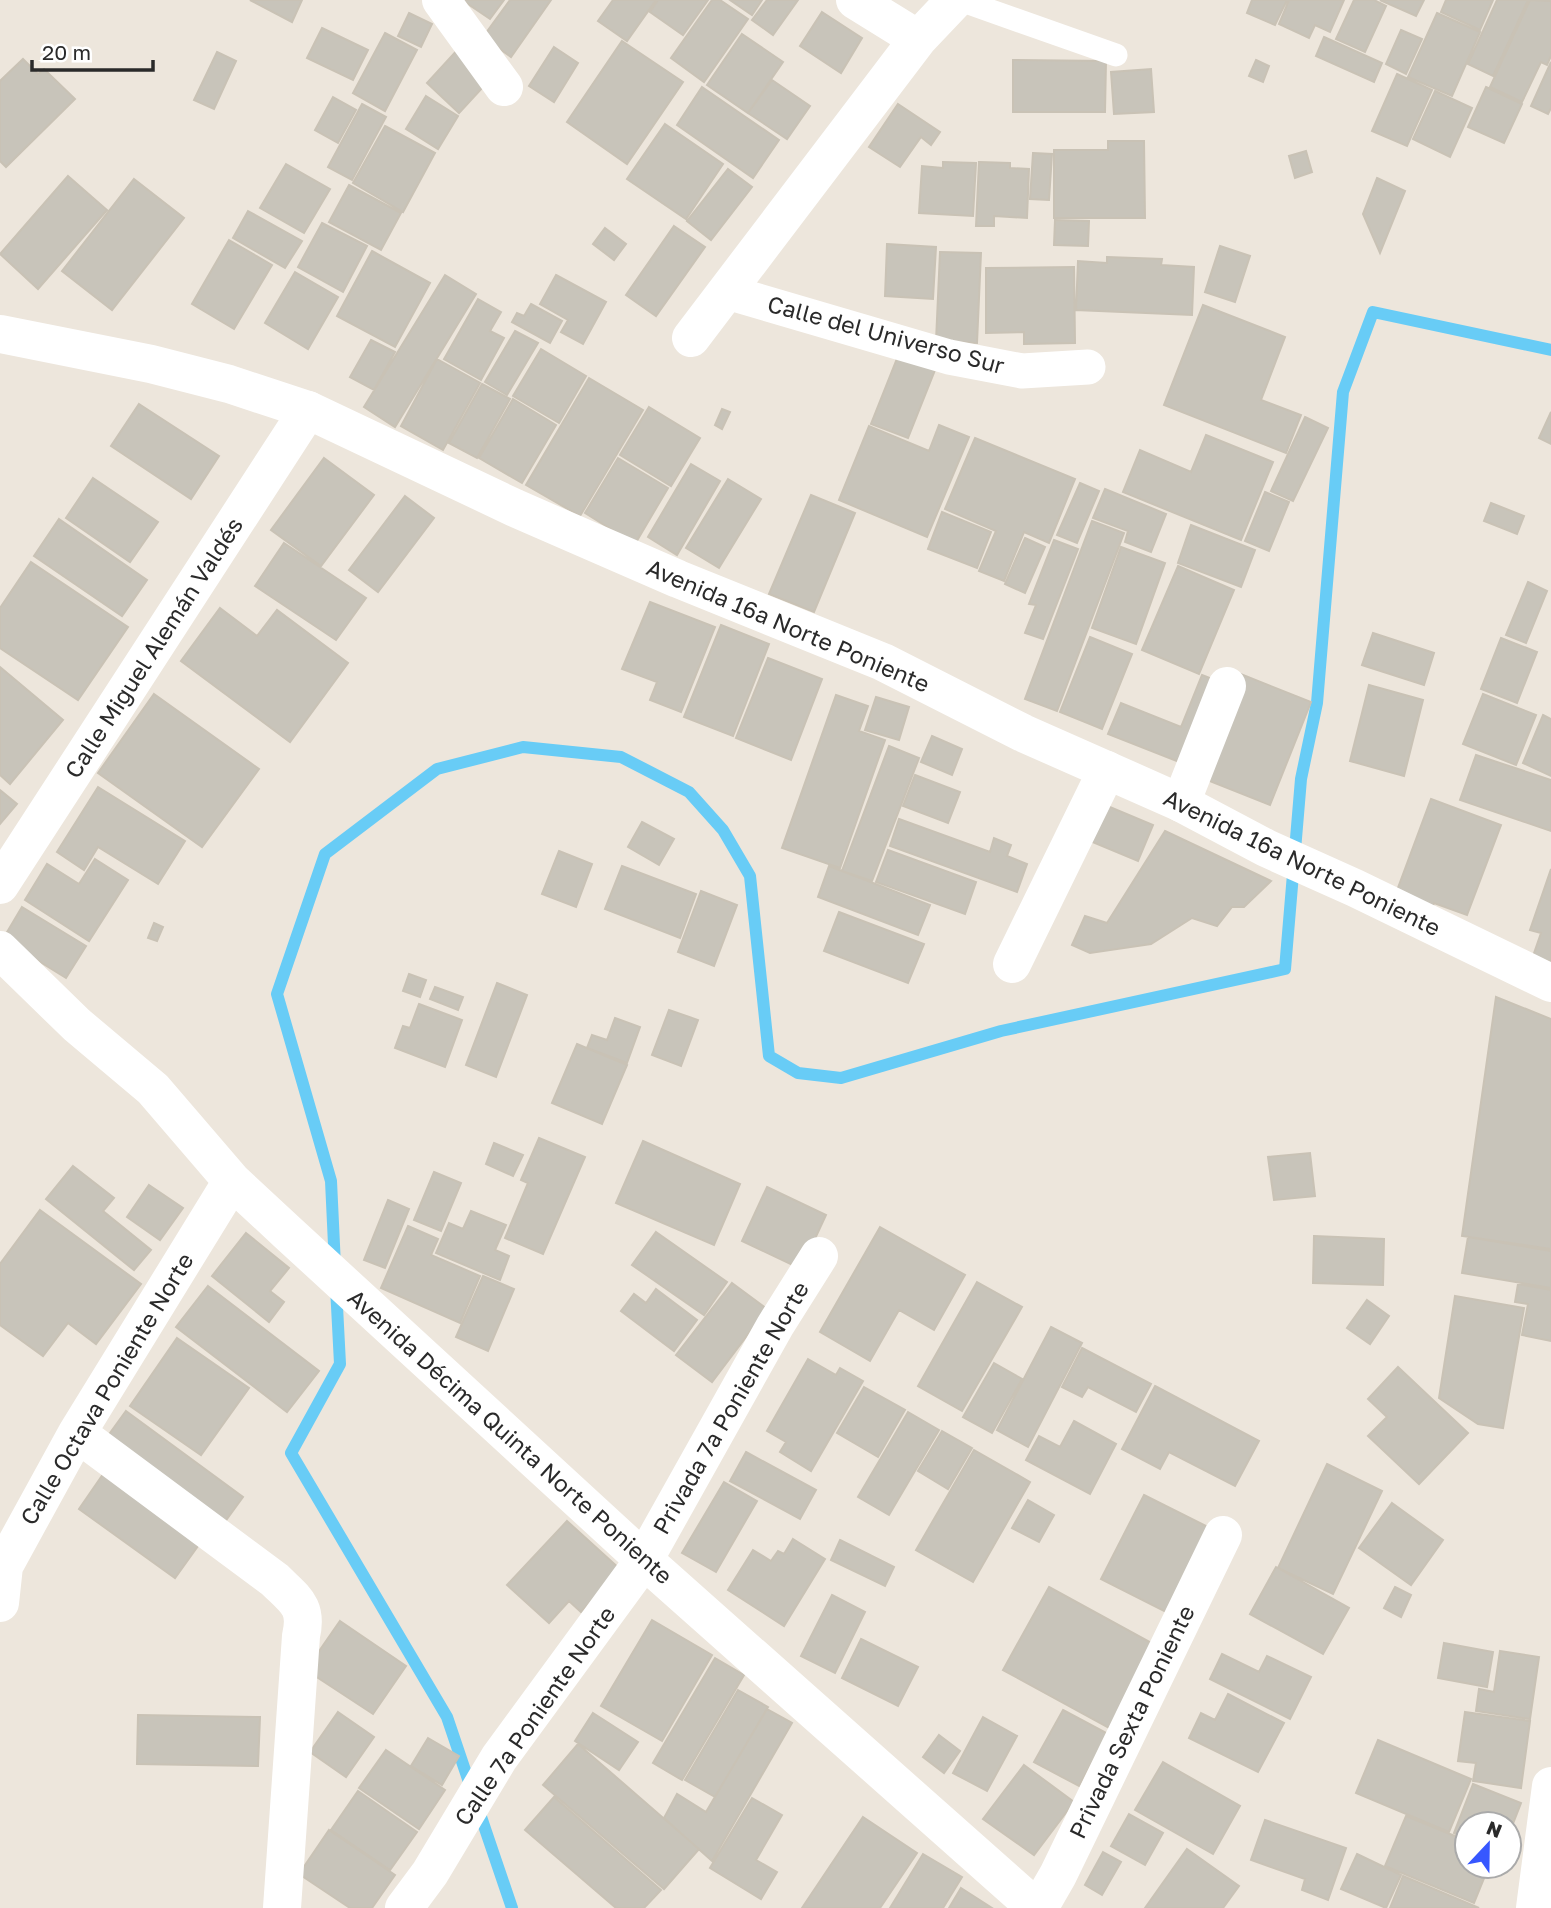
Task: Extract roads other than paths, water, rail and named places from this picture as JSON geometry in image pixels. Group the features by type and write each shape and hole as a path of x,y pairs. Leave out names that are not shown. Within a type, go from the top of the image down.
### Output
{"street":[{"path":"441,0 504,87"},
{"path":"855,0 918,39"},
{"path":"691,338 918,39 958,0"},
{"name":"Calle del Universo Sur","path":"727,292 949,357 1022,372 1088,367"},
{"name":"Avenida 16a Norte Poniente","path":"0,334 164,368 229,384 309,410 515,508 678,579 883,662 1023,733 1181,803 1266,848 1551,983"},
{"name":"Calle Miguel Alemán Valdés","path":"0,886 309,410"},
{"path":"1181,803 1227,686"},
{"path":"1012,964 1107,770"},
{"name":"Avenida Décima Quinta Norte Poniente","path":"0,950 77,1025 153,1089 232,1181 382,1320 644,1560 1037,1908"},
{"name":"Calle Octava Poniente Norte","path":"0,1603 4,1566 77,1433 232,1181"},
{"name":"Privada 7a Poniente Norte","path":"644,1560 775,1326 819,1256"},
{"path":"77,1433 275,1580 300,1605 305,1621 301,1636 282,1908"},
{"name":"Privada Sexta Poniente","path":"1037,1908 1058,1875 1223,1535"},
{"name":"Calle 7a Poniente Norte","path":"414,1897 499,1758 644,1560"},
{"path":"1535,1908 1551,1786"}],"lane":[{"path":"958,0 1116,55"}],"waterway":[{"path":"335,1266 331,1181 277,994 325,854 437,769 523,747 621,757 689,792 723,830 750,876 769,1056 798,1073 841,1078 1001,1031 1285,969 1301,779 1317,703 1343,392 1373,312 1551,350"},
{"path":"336,1287 340,1364 291,1453 447,1717 471,1788"},
{"path":"478,1808 512,1908"}]}
